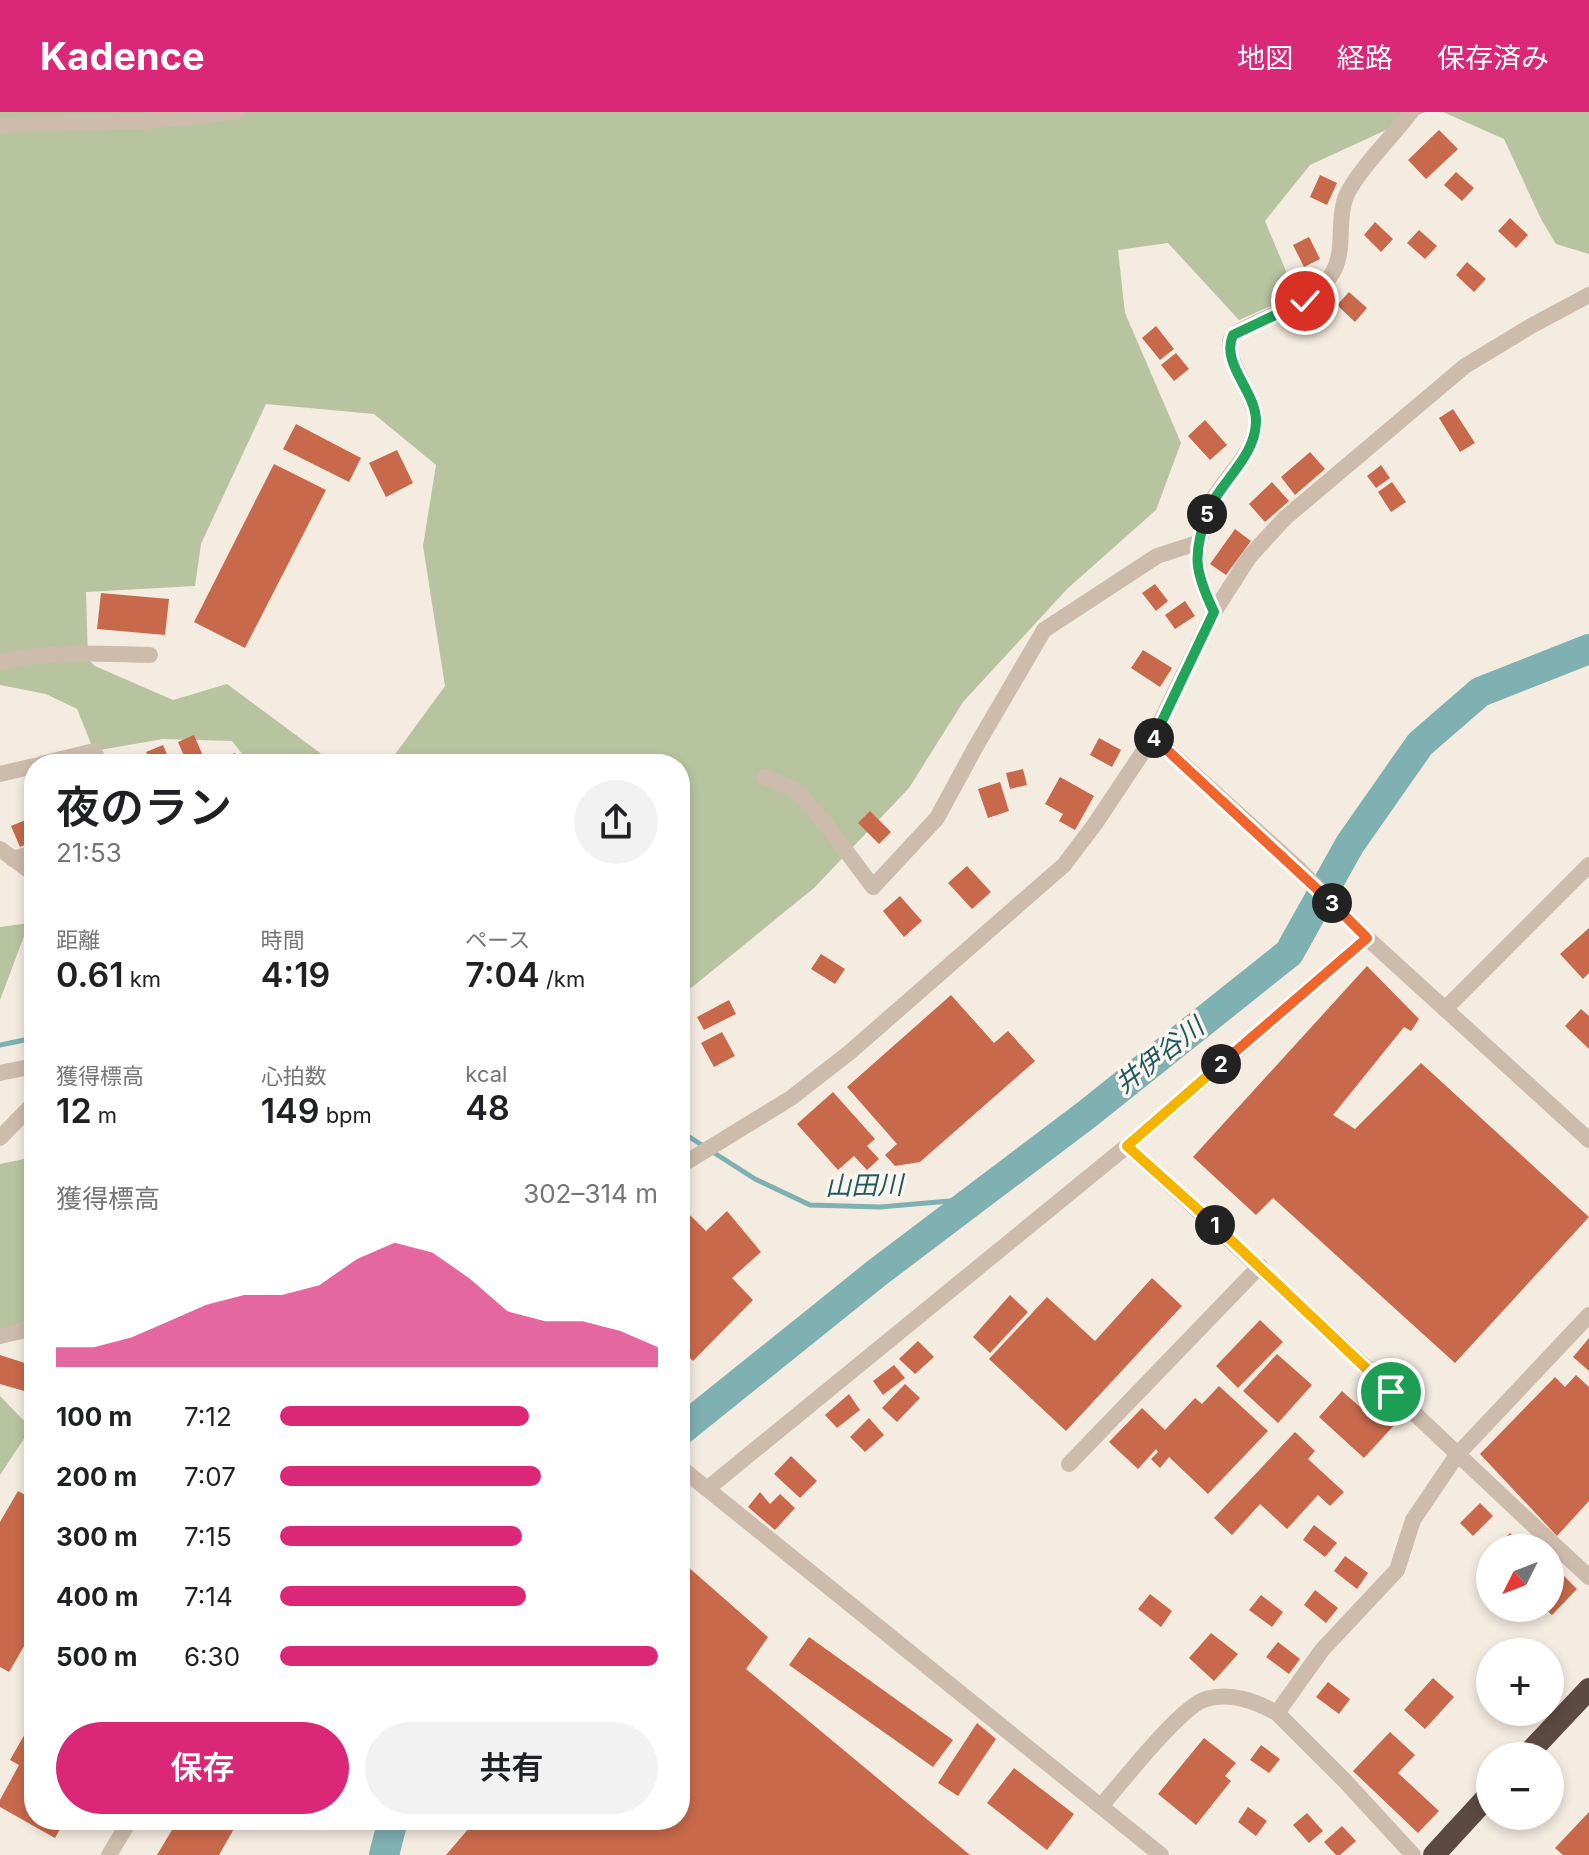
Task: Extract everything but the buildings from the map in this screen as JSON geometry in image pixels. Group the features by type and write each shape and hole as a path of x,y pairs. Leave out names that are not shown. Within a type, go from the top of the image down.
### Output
{"highway":[{"path":"1539,1742 1589,1689"},
{"path":"1434,1855 1476,1809"}],"street":[{"path":"0,125 146,121 237,112"},
{"path":"1214,612 1203,588 1197,543 1214,497 1239,465 1255,433 1254,404 1229,348 1233,335 1305,301 1333,272 1340,249 1346,196 1411,112"},
{"path":"690,1160 791,1098 850,1052 1064,865 1153,737 1214,612 1250,556 1285,518 1465,366 1589,295"},
{"path":"764,777 796,790 873,887 937,818 1044,630 1157,556 1197,543"},
{"path":"0,662 53,653 150,655"},
{"path":"1153,737 1589,1140"},
{"path":"0,774 24,768"},
{"path":"6,854 24,867"},
{"path":"1445,1009 1589,865"},
{"path":"707,1489 1127,1146 1362,932"},
{"path":"0,1073 24,1068"},
{"path":"0,1138 24,1113"},
{"path":"1127,1146 1260,1266 1589,1577"},
{"path":"1069,1464 1260,1266"},
{"path":"1277,1713 1322,1650 1397,1570 1413,1520 1457,1455 1589,1315"},
{"path":"0,1336 24,1330"},
{"path":"690,1475 1161,1855"},
{"path":"1102,1805 1174,1722 1204,1699 1231,1697 1252,1700 1277,1713 1413,1855"},
{"path":"109,1855 124,1830"}],"green space":[{"path":"0,112 1425,112 1310,165 1265,221 1296,295 1239,320 1168,243 1118,250 1125,313 1181,443 1156,510 1067,589 963,702 909,788 814,888 690,989 690,754 395,754 445,686 423,546 436,465 374,414 266,404 201,544 195,586 86,592 88,659 95,666 173,700 227,684 322,754 242,754 232,741 163,739 94,751 77,709 46,694 0,685"},
{"path":"1443,112 1589,112 1589,254 1556,244 1504,139"},
{"path":"24,924 24,936 0,1000 0,927"},
{"path":"24,1159 24,1322 0,1332 0,1164"},
{"path":"0,1396 24,1421 24,1439 0,1475"}],"waterway":[{"name":"井伊谷川","path":"690,1423 878,1272 1086,1115 1289,953 1350,844 1420,744 1480,692 1589,649"},
{"name":"山田川","path":"0,1045 24,1040"},
{"name":"山田川","path":"690,1137 755,1179 810,1205 880,1207 973,1199"},
{"name":"井伊谷川","path":"384,1855 390,1830"}],"route":[{"path":"1305,301 1251,325 1233,335 1231,340 1231,357 1254,404 1255,433 1239,465 1214,497 1197,543 1203,588 1214,612 1153,737 1299,869 1367,938 1127,1146 1260,1266 1391,1392"}]}
